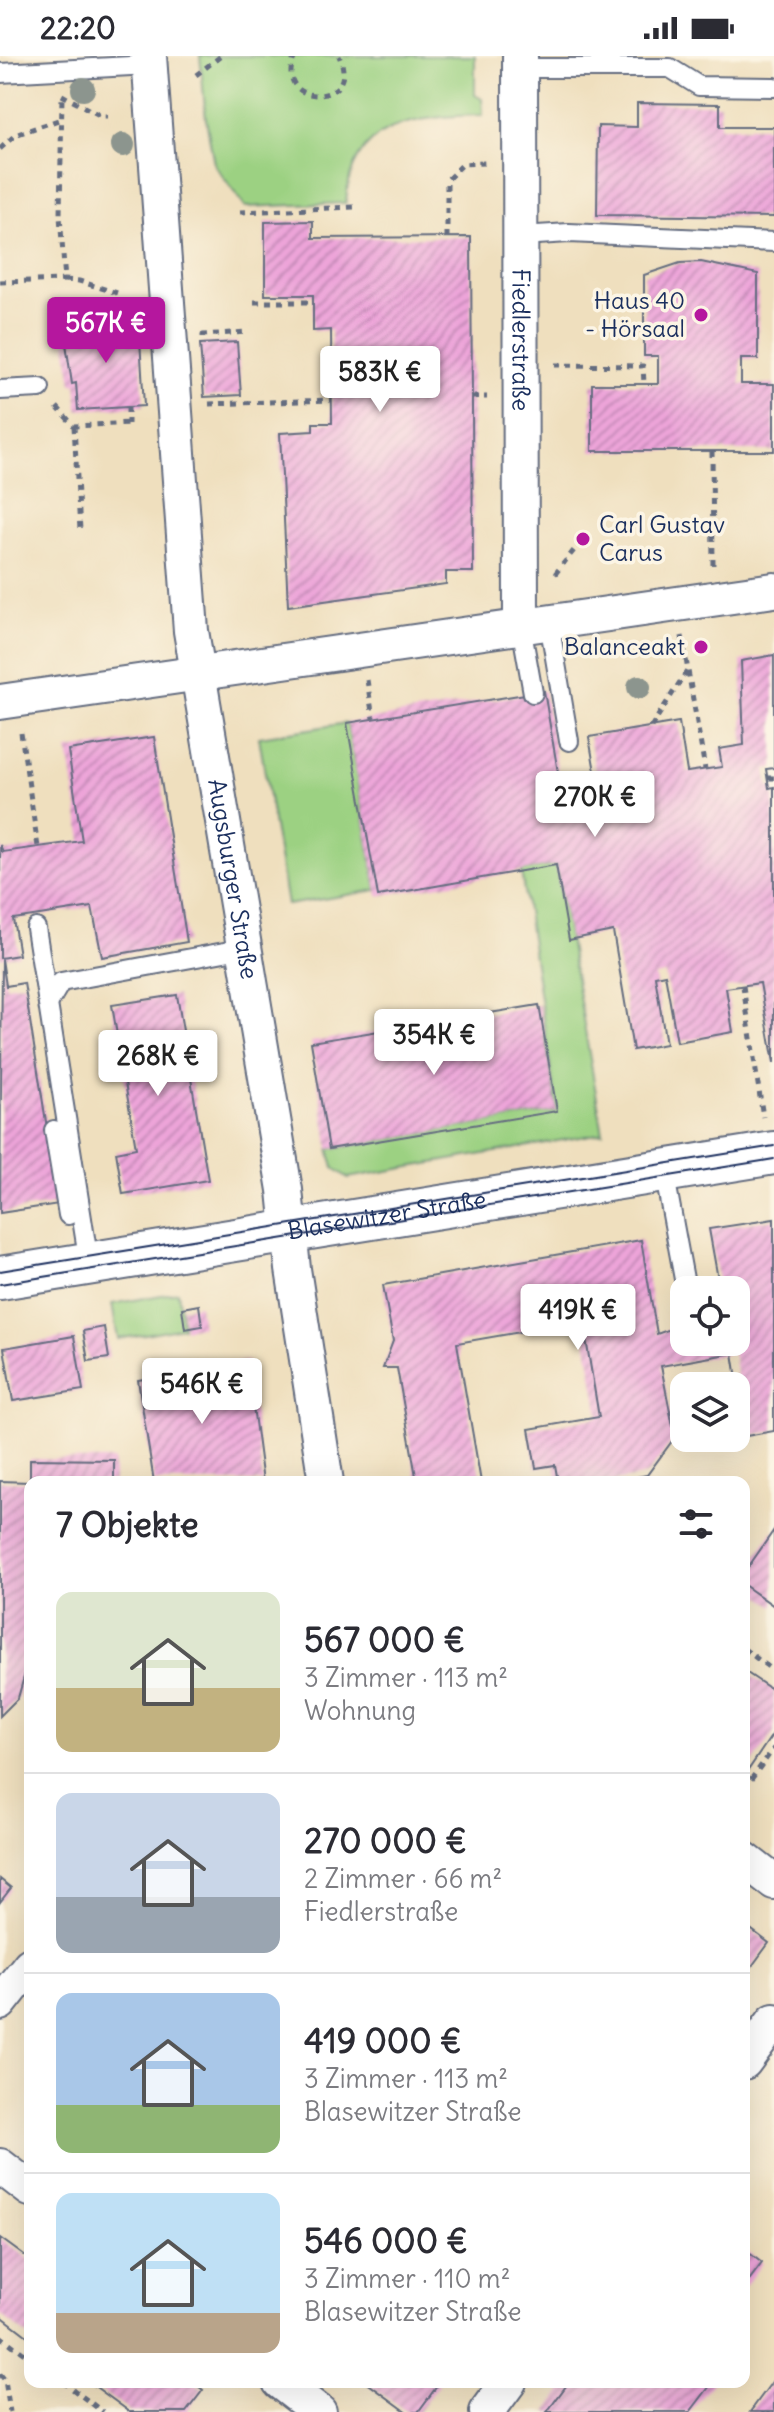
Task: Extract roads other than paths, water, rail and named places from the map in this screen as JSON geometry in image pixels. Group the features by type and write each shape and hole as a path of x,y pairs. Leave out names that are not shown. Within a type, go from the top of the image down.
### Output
{"street":[{"name":"Augsburger Straße","path":"150,60 191,631 285,1190 293,1269 325,1476"},
{"name":"Fiedlerstraße","path":"520,62 521,236 535,624"},
{"path":"0,702 774,590"},
{"name":"Blasewitzer Straße","path":"0,1278 772,1154"},
{"path":"750,1864 774,1882"},
{"path":"0,2003 24,1973"},
{"path":"750,2054 774,2021"},
{"path":"0,2166 24,2184"},
{"path":"288,2388 319,2412"},
{"path":"487,2412 505,2388"}],"lane":[{"path":"0,73 150,60"},
{"path":"520,62 561,68 670,68 699,86 774,87"},
{"path":"521,236 569,233 774,242"},
{"path":"755,240 774,258"},
{"path":"0,390 40,388"},
{"path":"533,693 535,624"},
{"path":"535,624 569,741"},
{"path":"36,928 83,1264"},
{"path":"48,1004 61,982 246,948"},
{"path":"54,1130 83,1264"},
{"path":"664,1171 683,1276"}],"tram line":[{"path":"0,1271 774,1146"},
{"path":"0,1284 774,1159"}],"place":[{"name":"Haus 40 - Hörsaal","path":"701,315"},
{"name":"Carl Gustav Carus","path":"583,539"},
{"name":"Balanceakt","path":"701,647"}]}
